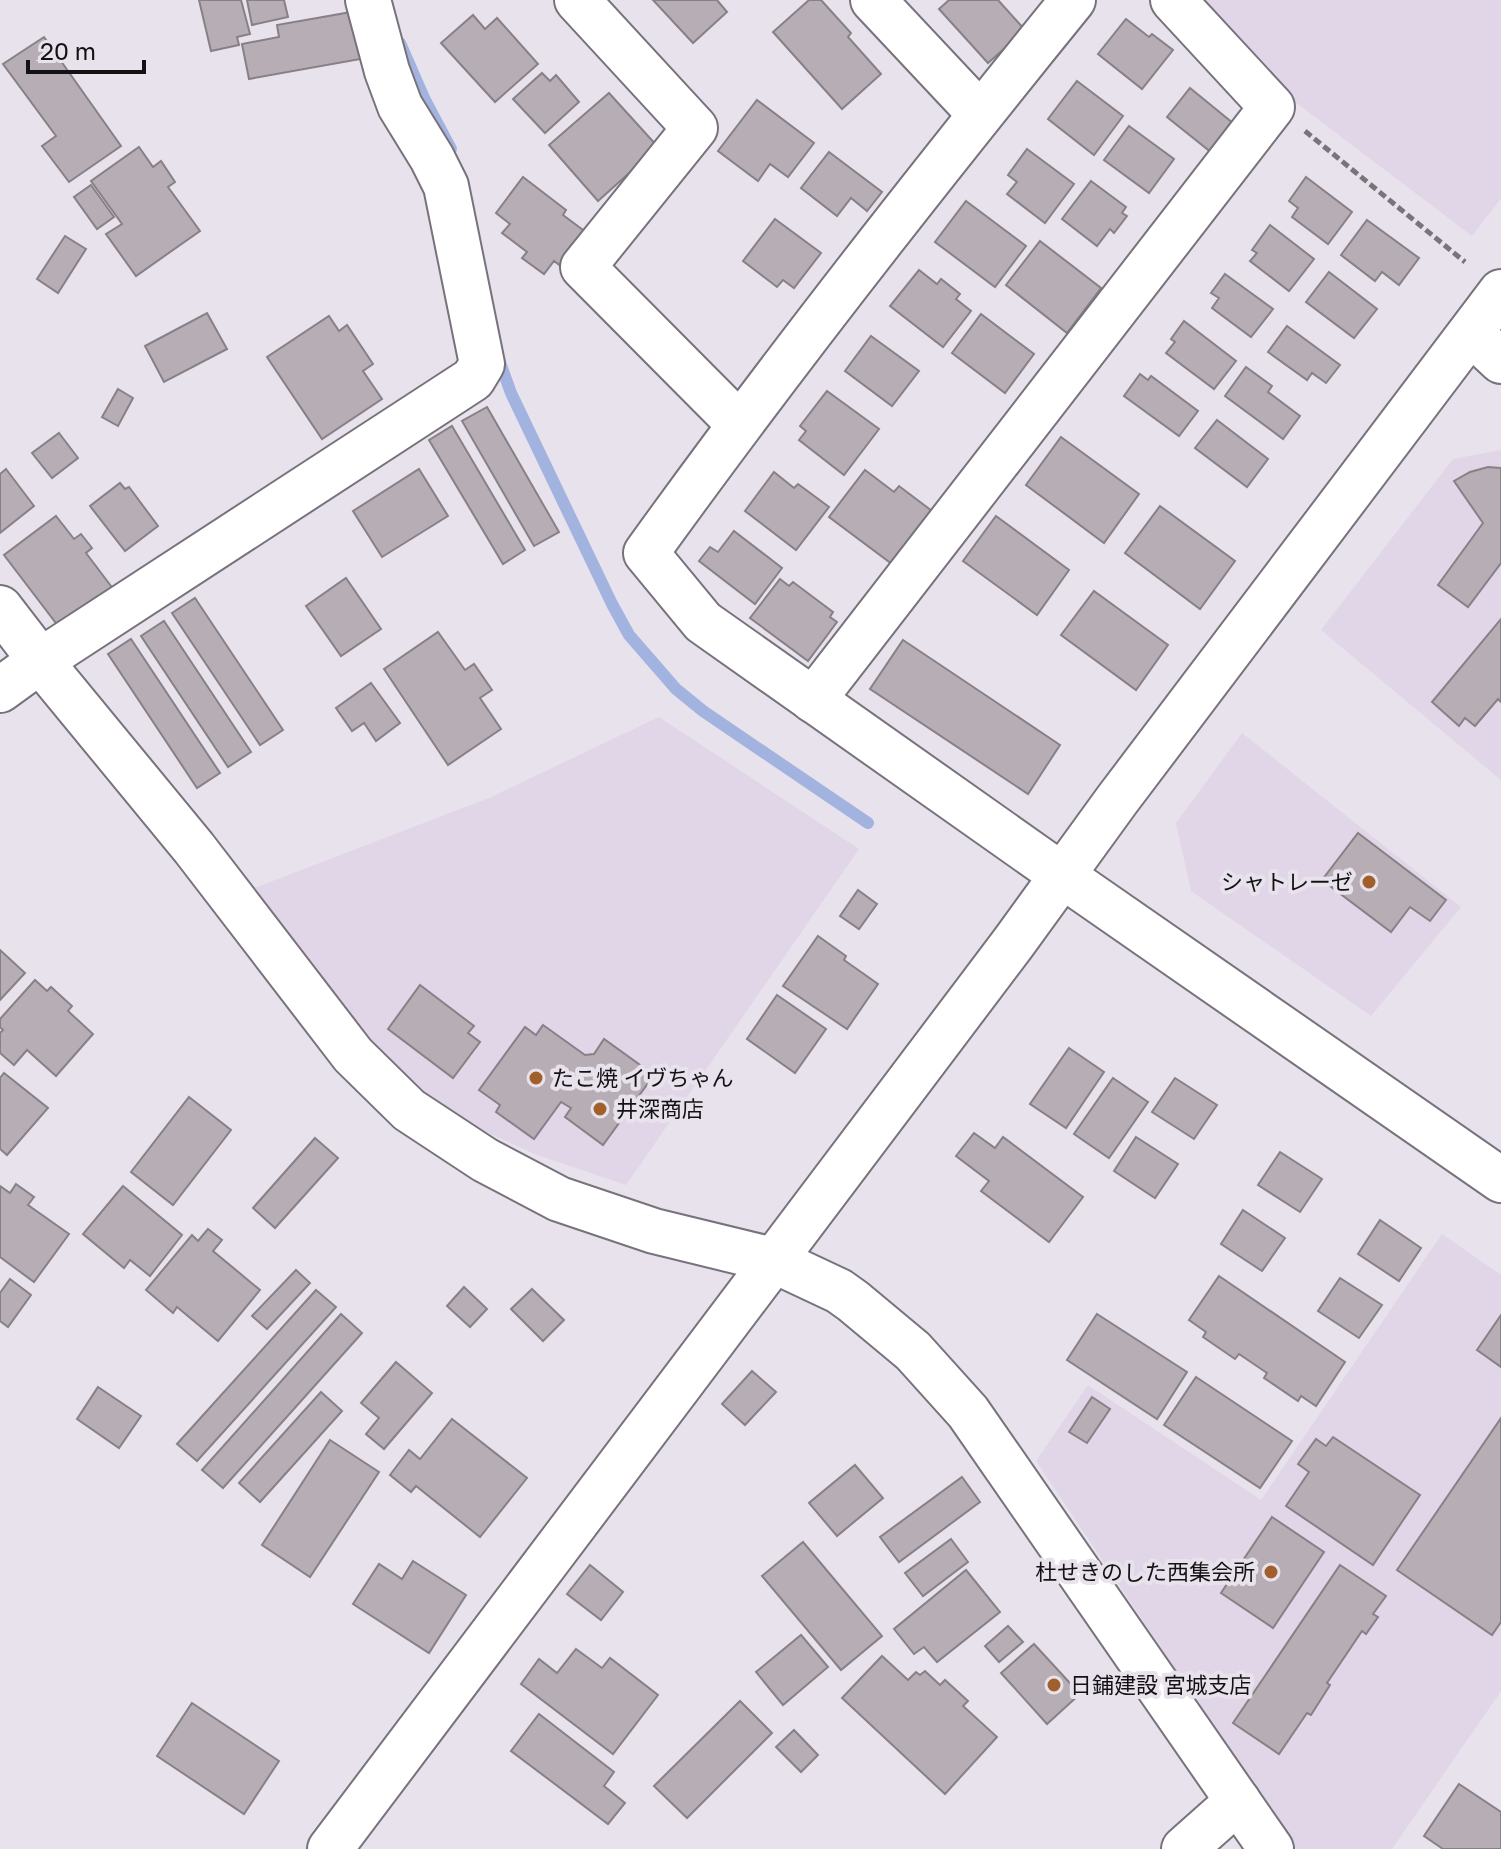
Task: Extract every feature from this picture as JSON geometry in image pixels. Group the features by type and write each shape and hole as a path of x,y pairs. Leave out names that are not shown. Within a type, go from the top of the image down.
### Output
{"street":[{"path":"0,690 473,379 482,364 446,186 400,106 368,0"},
{"path":"577,0 695,128 583,267 739,424"},
{"path":"873,0 980,114"},
{"path":"1073,0 980,114 739,424 646,553 703,622 1501,1180"},
{"path":"813,700 1272,107 1173,0"},
{"path":"330,1849 1014,942 1117,800 1486,347 1501,292"},
{"path":"0,608 194,848 353,1055 409,1110 485,1160 559,1199 654,1231 773,1260 839,1291 913,1351 968,1412 1271,1849"},
{"path":"1184,1849 1238,1801"}],"path":[{"path":"1272,107 1291,119 1465,262"}],"shaded area":[{"path":"1203,0 1501,0 1501,198 1472,236 1286,95"},
{"path":"1501,450 1501,780 1321,630 1453,459"},
{"path":"659,717 859,849 626,1185 537,1155 482,1130 428,1095 372,1044 247,891 489,798"},
{"path":"1242,733 1461,907 1371,1016 1191,891 1176,823"},
{"path":"1442,1234 1501,1275 1501,1691 1392,1849 1296,1849 1036,1461 1088,1385 1261,1500"}],"building":[{"path":"199,0 241,0 250,34 237,37 239,45 211,51"},
{"path":"247,0 284,0 288,17 252,25"},
{"path":"653,0 717,0 727,12 693,43"},
{"path":"809,0 821,0 851,33 848,37 881,74 842,109 773,32"},
{"path":"949,0 998,0 1025,30 988,63 939,9"},
{"path":"357,11 366,58 249,79 242,44 279,37 277,25"},
{"path":"473,15 485,29 497,18 538,64 495,102 441,43"},
{"path":"1126,19 1173,50 1142,89 1098,54"},
{"path":"44,37 121,146 69,182 42,146 56,136 3,64"},
{"path":"542,73 550,81 556,75 579,102 545,133 513,99"},
{"path":"1077,81 1123,116 1094,155 1048,119"},
{"path":"1190,88 1234,124 1212,153 1167,117"},
{"path":"609,93 658,147 598,201 549,145"},
{"path":"757,100 814,143 788,177 770,164 758,181 718,151"},
{"path":"1129,126 1174,159 1149,193 1104,160"},
{"path":"139,147 153,167 161,161 175,182 168,187 200,231 136,276 106,234 122,224 91,181"},
{"path":"1027,149 1074,184 1045,223 1007,194 1017,182 1008,175"},
{"path":"829,152 882,192 867,211 851,198 837,216 801,188"},
{"path":"523,177 566,210 563,215 587,233 562,267 554,261 544,274 522,258 527,252 502,233 510,224 496,213"},
{"path":"1306,177 1352,212 1328,244 1292,217 1298,208 1289,201"},
{"path":"1091,181 1126,207 1122,213 1127,216 1114,233 1110,229 1097,246 1062,219"},
{"path":"91,185 114,217 97,229 74,197"},
{"path":"966,201 1026,246 995,287 935,242"},
{"path":"775,219 821,253 794,288 783,280 777,287 743,261"},
{"path":"1367,220 1419,258 1399,285 1382,272 1375,281 1341,255"},
{"path":"1270,225 1314,259 1289,291 1250,261 1257,253 1252,250"},
{"path":"65,236 86,249 58,293 37,279"},
{"path":"1040,241 1101,288 1067,333 1006,285"},
{"path":"919,270 937,284 941,279 960,294 956,299 971,311 943,347 890,306"},
{"path":"1329,272 1377,309 1354,338 1306,302"},
{"path":"1225,274 1273,309 1251,337 1212,308 1219,298 1211,293"},
{"path":"207,313 227,349 164,382 145,346"},
{"path":"981,314 1034,354 1005,393 952,353"},
{"path":"329,316 339,331 347,325 373,364 363,371 382,399 322,439 267,357"},
{"path":"1184,321 1236,361 1214,389 1166,353 1175,342 1171,339"},
{"path":"1287,326 1340,365 1326,383 1312,373 1307,380 1268,352"},
{"path":"871,336 919,371 892,406 845,371"},
{"path":"1246,367 1272,386 1268,392 1300,416 1283,439 1225,396"},
{"path":"1140,374 1148,380 1151,376 1198,411 1179,436 1124,396"},
{"path":"118,389 133,398 118,426 102,417"},
{"path":"827,391 879,429 844,475 799,440 806,431 800,426"},
{"path":"487,407 559,532 534,546 462,421"},
{"path":"1217,420 1268,459 1247,487 1195,448"},
{"path":"452,426 525,550 503,564 429,440"},
{"path":"59,433 78,458 52,478 32,453"},
{"path":"1061,437 1139,494 1104,543 1026,485"},
{"path":"1488,467 1501,468 1501,563 1468,607 1438,585 1483,523 1454,481"},
{"path":"6,469 34,506 0,533 0,474"},
{"path":"419,469 448,516 382,557 353,511"},
{"path":"865,470 894,492 899,486 932,511 892,564 829,517"},
{"path":"774,472 794,488 798,484 829,507 796,550 745,511"},
{"path":"120,483 125,489 129,487 158,526 125,551 90,506"},
{"path":"1160,506 1235,561 1200,609 1125,553"},
{"path":"56,516 74,539 81,534 92,548 86,553 114,590 62,631 4,555"},
{"path":"996,516 1069,570 1037,615 963,561"},
{"path":"734,531 782,568 755,604 699,561 710,547 718,552"},
{"path":"346,578 381,629 341,656 306,606"},
{"path":"780,579 789,586 793,582 833,612 830,617 837,622 808,661 750,618"},
{"path":"1094,591 1168,645 1136,690 1061,635"},
{"path":"195,598 283,730 260,745 172,613"},
{"path":"1501,619 1501,702 1498,699 1475,726 1465,718 1459,726 1432,702"},
{"path":"164,621 251,752 228,767 141,636"},
{"path":"438,632 465,670 474,664 492,690 480,698 501,729 448,765 384,669"},
{"path":"131,639 220,773 197,788 108,654"},
{"path":"903,640 1060,745 1028,794 870,689"},
{"path":"371,683 400,723 376,741 364,723 352,731 336,708"},
{"path":"1358,833 1446,900 1430,921 1410,907 1391,932 1322,880"},
{"path":"858,890 877,904 859,929 840,916"},
{"path":"818,936 846,956 844,960 878,984 847,1029 783,986"},
{"path":"0,950 25,973 0,1000"},
{"path":"35,980 47,991 51,987 72,1006 68,1011 93,1034 56,1076 27,1050 14,1065 0,1053 0,1033 3,1030 0,1019"},
{"path":"420,985 474,1026 468,1033 480,1042 453,1078 388,1029"},
{"path":"777,995 826,1029 795,1073 747,1039"},
{"path":"543,1025 585,1055 594,1054 604,1039 654,1075 603,1145 565,1117 571,1108 561,1102 534,1139 496,1112 500,1105 479,1090 525,1027 536,1035"},
{"path":"1069,1048 1104,1072 1066,1128 1030,1104"},
{"path":"4,1073 48,1108 7,1155 0,1149 0,1078"},
{"path":"1113,1078 1148,1102 1109,1158 1074,1134"},
{"path":"1175,1078 1217,1105 1194,1139 1152,1112"},
{"path":"189,1097 231,1130 173,1205 131,1172"},
{"path":"974,1133 995,1148 1003,1137 1083,1197 1049,1242 981,1191 989,1181 956,1156"},
{"path":"1136,1137 1178,1164 1155,1198 1114,1171"},
{"path":"315,1138 338,1158 275,1228 253,1208"},
{"path":"1280,1152 1322,1179 1300,1212 1258,1185"},
{"path":"16,1184 34,1197 28,1205 69,1234 34,1282 0,1257 0,1186 10,1193"},
{"path":"123,1186 182,1235 150,1276 130,1260 124,1268 83,1234"},
{"path":"1243,1210 1285,1238 1262,1271 1221,1244"},
{"path":"1380,1220 1421,1248 1399,1281 1358,1254"},
{"path":"208,1229 222,1240 213,1251 260,1290 218,1341 177,1307 173,1313 146,1290 192,1235 198,1241"},
{"path":"296,1270 310,1283 267,1329 252,1316"},
{"path":"1219,1276 1345,1362 1316,1406 1301,1396 1298,1401 1264,1378 1267,1373 1239,1354 1235,1359 1203,1337 1206,1332 1189,1320"},
{"path":"1340,1278 1382,1305 1359,1338 1318,1311"},
{"path":"10,1279 31,1295 8,1327 0,1321 0,1293"},
{"path":"464,1287 487,1309 470,1327 447,1306"},
{"path":"532,1289 564,1320 543,1341 511,1309"},
{"path":"316,1290 336,1307 197,1461 177,1444"},
{"path":"341,1314 362,1333 223,1488 202,1470"},
{"path":"1097,1314 1187,1372 1157,1419 1067,1360"},
{"path":"1501,1315 1501,1367 1477,1350"},
{"path":"396,1362 432,1393 384,1449 366,1434 379,1418 361,1403"},
{"path":"752,1371 776,1392 745,1425 722,1404"},
{"path":"1196,1377 1292,1441 1260,1488 1164,1425"},
{"path":"98,1387 141,1416 119,1448 77,1419"},
{"path":"321,1392 342,1411 260,1502 239,1483"},
{"path":"1092,1397 1110,1409 1087,1443 1069,1432"},
{"path":"1501,1418 1501,1622 1492,1635 1397,1570"},
{"path":"452,1419 527,1478 480,1537 416,1486 411,1492 390,1475 409,1450 420,1459"},
{"path":"1333,1437 1420,1495 1373,1565 1286,1506 1309,1472 1298,1464 1316,1439 1326,1446"},
{"path":"330,1440 379,1472 310,1577 262,1545"},
{"path":"855,1465 883,1498 837,1536 809,1503"},
{"path":"962,1477 980,1502 899,1562 880,1537"},
{"path":"1272,1517 1324,1552 1273,1628 1221,1593"},
{"path":"951,1539 968,1562 923,1596 905,1573"},
{"path":"803,1542 882,1636 841,1670 762,1576"},
{"path":"413,1561 466,1595 429,1653 353,1604 379,1564 402,1579"},
{"path":"590,1565 623,1592 601,1620 567,1594"},
{"path":"1340,1565 1386,1596 1373,1614 1378,1617 1366,1634 1362,1631 1327,1683 1330,1685 1311,1715 1307,1713 1279,1754 1233,1723"},
{"path":"966,1570 1000,1612 937,1662 924,1647 914,1654 894,1629"},
{"path":"1008,1626 1023,1642 999,1662 985,1646"},
{"path":"801,1635 828,1667 783,1705 756,1672"},
{"path":"1034,1644 1080,1694 1047,1724 1001,1673"},
{"path":"576,1649 602,1668 610,1658 658,1695 613,1754 521,1684 539,1659 557,1673"},
{"path":"882,1656 908,1680 916,1672 920,1675 925,1671 940,1685 945,1680 968,1701 963,1706 997,1737 945,1794 842,1698"},
{"path":"740,1701 772,1733 687,1818 654,1786"},
{"path":"192,1703 279,1761 244,1814 157,1756"},
{"path":"539,1714 614,1772 604,1786 625,1803 608,1824 511,1751"},
{"path":"794,1730 818,1755 801,1772 776,1747"},
{"path":"1459,1784 1501,1812 1501,1849 1443,1849 1424,1836"}],"waterway":[{"path":"400,43 451,149"},
{"path":"497,354 511,393 629,635 676,689 703,711 868,823"}],"place":[{"name":"シャトレーゼ","path":"1369,882"},
{"name":"たこ焼 イヴちゃん","path":"536,1078"},
{"name":"井深商店","path":"600,1109"},
{"name":"杜せきのした西集会所","path":"1271,1572"},
{"name":"日鋪建設 宮城支店","path":"1054,1685"}]}
